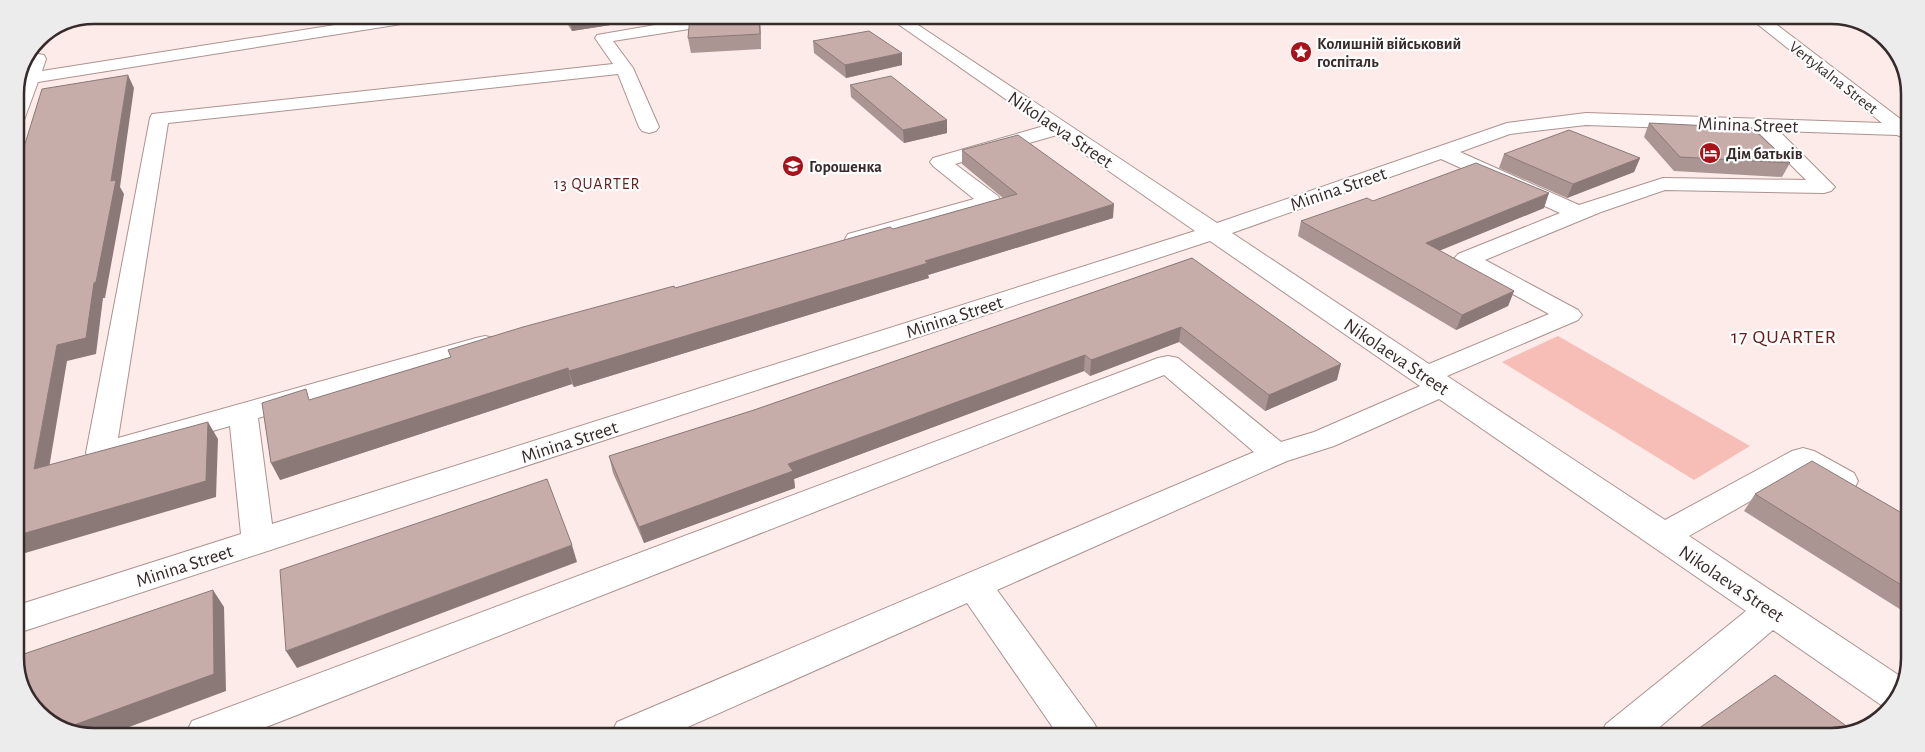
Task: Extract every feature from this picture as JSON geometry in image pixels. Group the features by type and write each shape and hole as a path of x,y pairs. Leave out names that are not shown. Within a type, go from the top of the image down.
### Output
{"street":[{"path":"31,78 370,24"},
{"path":"649,127 624,68 603,38 692,24"},
{"name":"Nikolaeva Street","path":"906,24 1892,692"},
{"name":"Vertykalna Street","path":"1766,24 1901,127"},
{"path":"24,96 38,59 34,58"},
{"path":"502,340 101,453 159,118 624,68"},
{"name":"Minina Street","path":"24,617 1214,232 1507,129 1586,119 1901,132"},
{"path":"645,728 1276,454 1324,439 1434,381 1569,315 1466,259 1579,213 1663,184 1824,187 1762,125"},
{"path":"837,244 990,200 940,162 1060,128"},
{"path":"1442,152 1579,213"},
{"path":"219,728 1168,364 1276,454"},
{"path":"243,413 258,541"},
{"path":"1663,536 1803,458 1867,495"},
{"path":"973,584 1075,728"},
{"path":"1633,728 1772,610"}],"shaded area":[{"path":"1558,336 1750,446 1694,480 1502,362"}],"building":[{"path":"689,24 759,24 760,34 688,38"},
{"path":"869,31 902,53 845,65 813,41"},
{"path":"128,75 111,181 116,180 96,282 94,283 86,338 57,345 34,469 208,422 206,481 24,533 24,147 42,89"},
{"path":"891,76 947,120 903,130 850,85"},
{"path":"1649,123 1752,128 1790,163 1680,157"},
{"path":"1569,130 1640,158 1573,184 1504,154"},
{"path":"1018,135 1114,204 925,261 928,263 569,371 568,368 271,463 262,403 306,389 309,400 451,357 448,350 523,327 674,286 675,288 890,227 893,229 1017,194 962,150"},
{"path":"1476,163 1549,193 1426,243 1514,291 1462,315 1301,221 1367,198 1373,201"},
{"path":"1192,258 1341,364 1269,395 1181,327 1091,360 1085,355 788,464 793,471 639,527 609,456 754,410"},
{"path":"1812,461 1901,513 1901,585 1755,494"},
{"path":"547,479 572,545 286,651 280,570"},
{"path":"213,590 214,674 73,725 55,716 38,701 26,676 24,654"},
{"path":"1775,675 1847,726 1831,728 1699,728"}],"place":[{"name":"Колишній військовий госпіталь","path":"1301,52"},
{"name":"Дім батьків","path":"1710,153"},
{"name":"Горошенка","path":"793,166"}],"district":[{"name":"13 QUARTER","path":"597,183"},
{"name":"17 QUARTER","path":"1784,336"}]}
